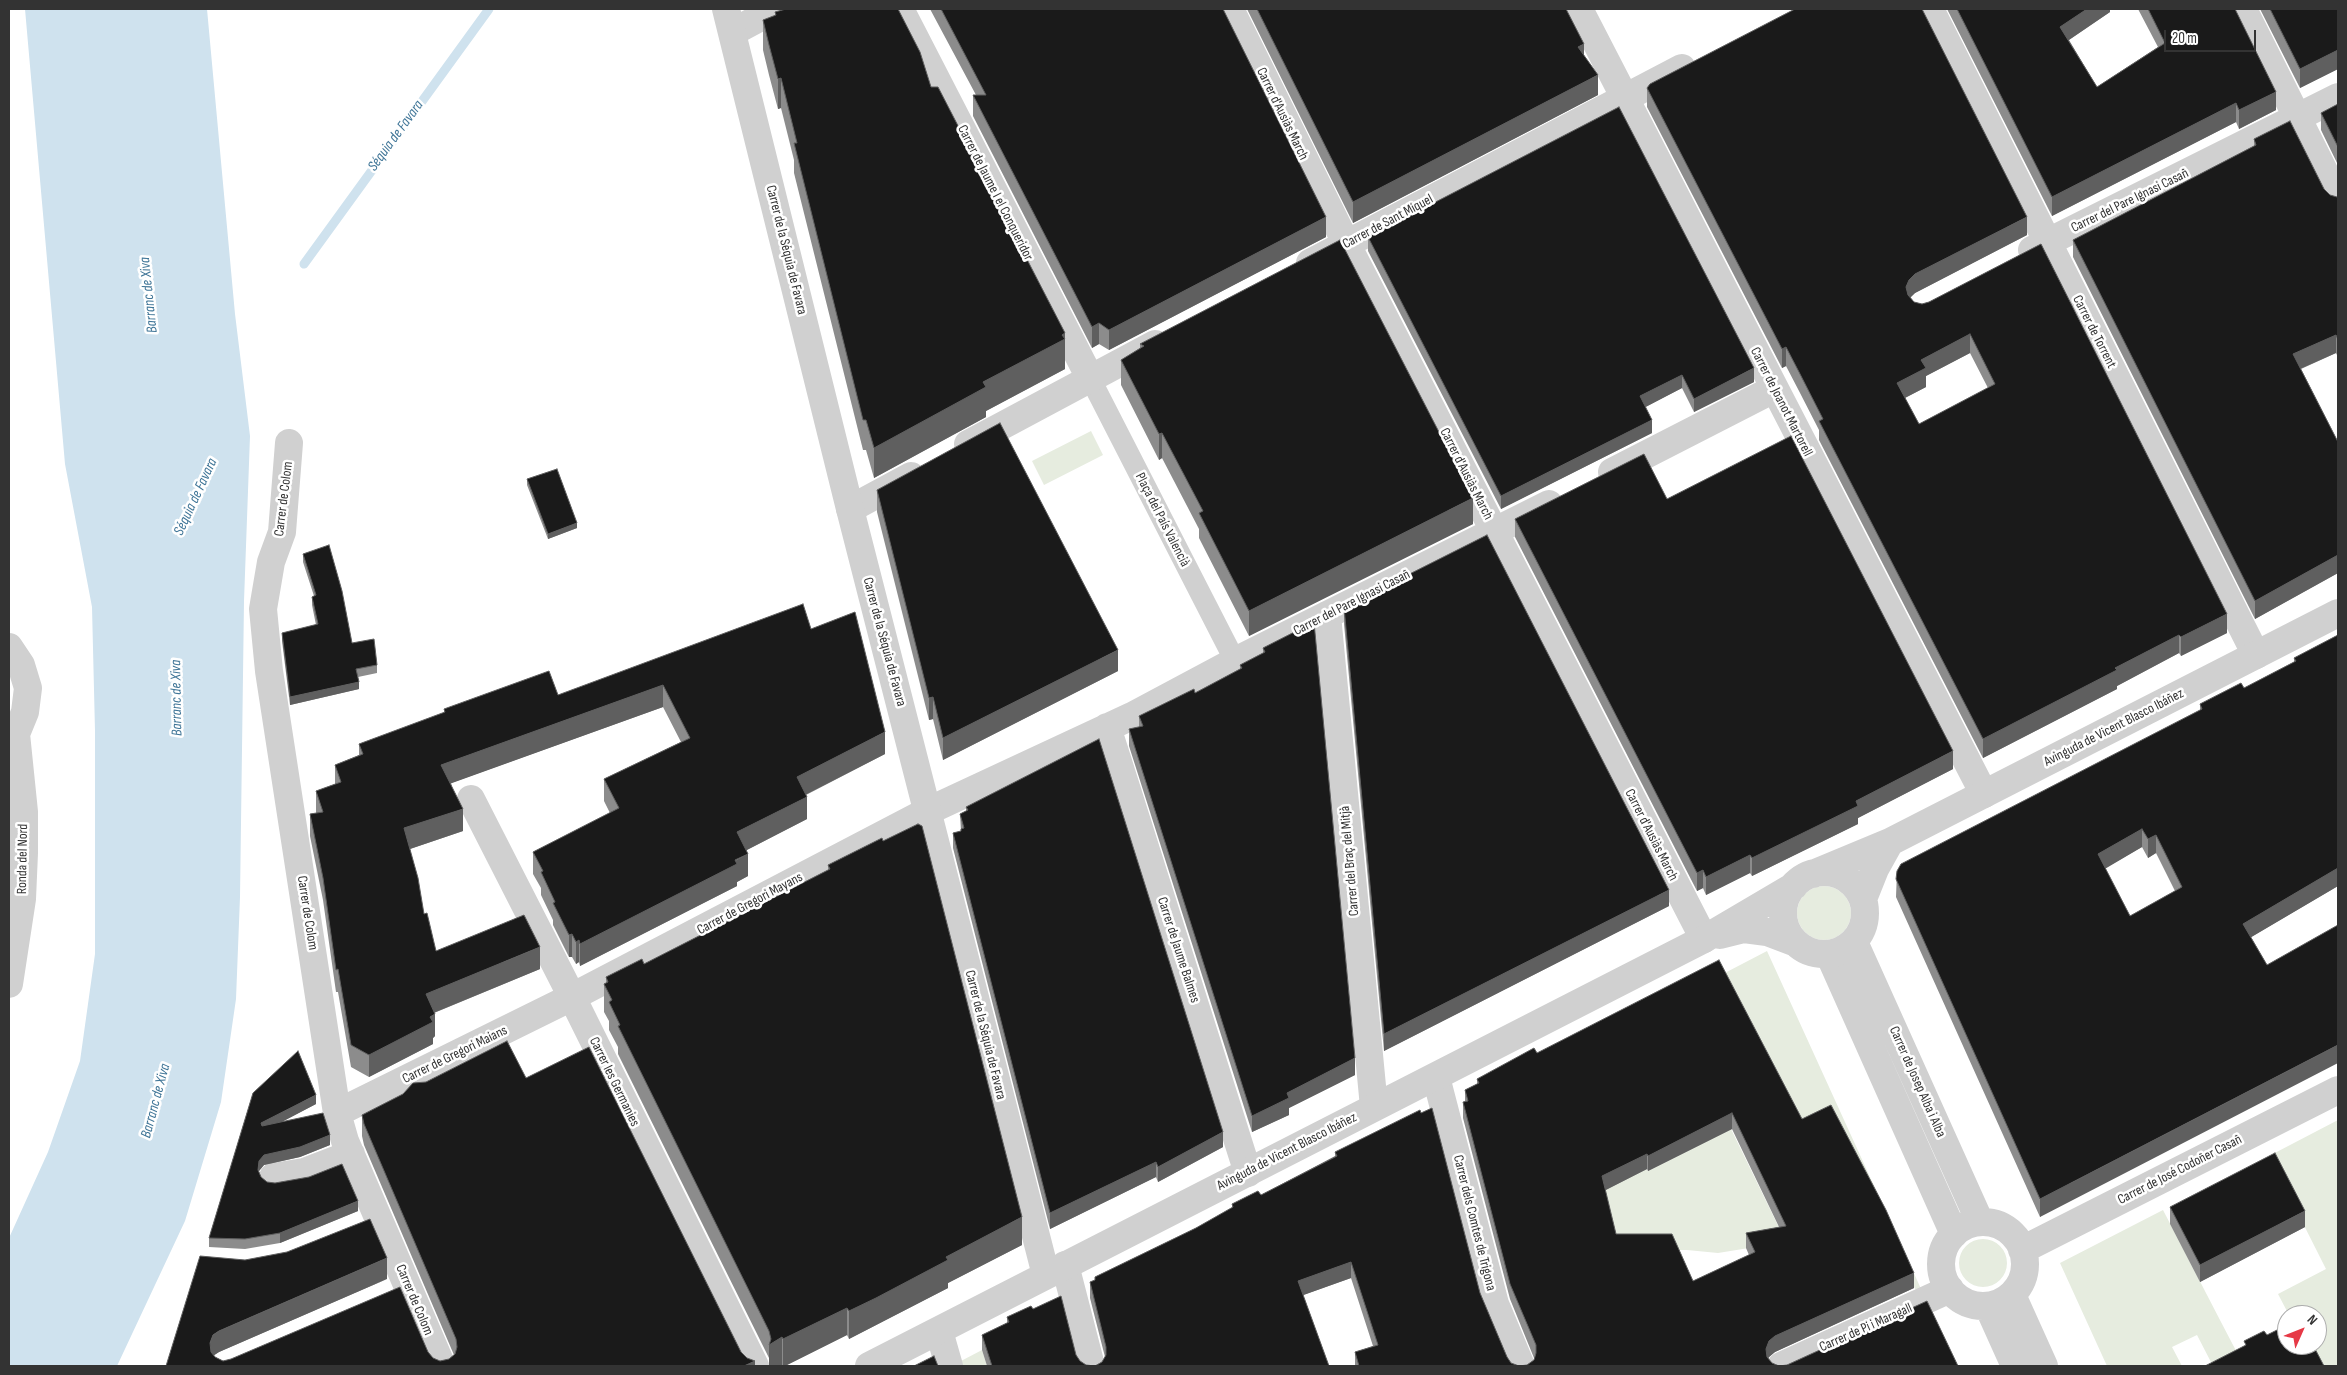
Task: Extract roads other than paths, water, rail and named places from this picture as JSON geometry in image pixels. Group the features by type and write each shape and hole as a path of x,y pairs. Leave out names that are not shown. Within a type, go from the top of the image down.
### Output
{"street":[{"path":"730,20 776,9"},
{"name":"Carrer de Jaume I el Conqueridor","path":"900,9 1090,378"},
{"name":"Carrer d'Ausiàs March","path":"1230,9 1346,243 1496,531 1704,939"},
{"name":"Carrer de Joanot Martorell","path":"1579,9 1984,794"},
{"name":"Carrer de Torrent","path":"1930,9 2256,655"},
{"path":"2242,9 2338,199"},
{"name":"Carrer de la Séquia de Favara","path":"730,20 850,509 928,811 1056,1270 1091,1366"},
{"name":"Carrer de Sant Miquel","path":"1287,275 1702,58"},
{"name":"Carrer del Pare Ignasi Casañ","path":"2006,264 2338,97"},
{"path":"850,509 1176,333"},
{"name":"Plaça del País Valencià","path":"1090,378 1235,661"},
{"name":"Carrer del Pare Ignasi Casañ","path":"928,811 1108,727 1774,389"},
{"name":"Carrer de Colom","path":"290,443 282,532 271,562 263,609 269,671 338,1113 351,1154 442,1366"},
{"name":"Avinguda de Vicent Blasco Ibáñez","path":"870,1366 1704,939 1803,880 1890,842 2338,613"},
{"name":"Carrer del Braç del Mitjà","path":"1327,615 1374,1107"},
{"path":"9,647 21,664 28,688 25,712 12,738"},
{"name":"Carrer de Jaume Balmes","path":"1108,727 1248,1173"},
{"name":"Ronda del Nord","path":"9,984 22,899 24,853 24,812 12,738"},
{"name":"Carrer les Germanies","path":"471,799 572,997 755,1366"},
{"name":"Carrer de Gregori Mayans","path":"572,997 928,811"},
{"path":"1863,899 1875,869 1890,842"},
{"path":"1825,872 1837,874 1848,880 1863,899 1865,922 1854,942 1838,952 1817,954 1796,943 1788,933 1784,921 1787,896 1803,880 1825,872"},
{"name":"Avinguda de Vicent Blasco Ibáñez","path":"1704,939 1744,929 1767,932 1796,943"},
{"name":"Carrer de Josep Alba i Alba","path":"1854,942 1980,1222"},
{"name":"Carrer de Josep Alba i Alba","path":"1829,954 1954,1234"},
{"name":"Carrer de Gregori Maians","path":"338,1113 572,997"},
{"name":"Carrer dels Comtes de Trigona","path":"1436,1077 1495,1304 1521,1366"},
{"name":"Carrer de José Codoñer Casañ","path":"2022,1250 2338,1090"},
{"path":"273,1177 304,1172 351,1154"},
{"path":"353,1230 379,1219"},
{"path":"1980,1222 1994,1223 2006,1229 2016,1238 2025,1262 2024,1274 2000,1300 1977,1306 1965,1302 1950,1289 1943,1277 1941,1265 1947,1242 1954,1234 1966,1226 1980,1222"},
{"path":"381,1299 408,1287"},
{"name":"Carrer de Pi i Maragall","path":"1781,1366 1950,1289"},
{"path":"2000,1300 2015,1366"},
{"path":"2000,1300 2044,1366"},
{"path":"939,1331 949,1366"}],"water":[{"name":"Barranc de Xiva","path":"25,9 207,9 235,314 250,436 244,601 240,897 236,999 221,1102 185,1221 117,1366 9,1366 9,1238 48,1152 80,1061 95,954 95,731 92,607 65,464"}],"waterway":[{"name":"Séquia de Favara","path":"304,264 489,9"}]}
